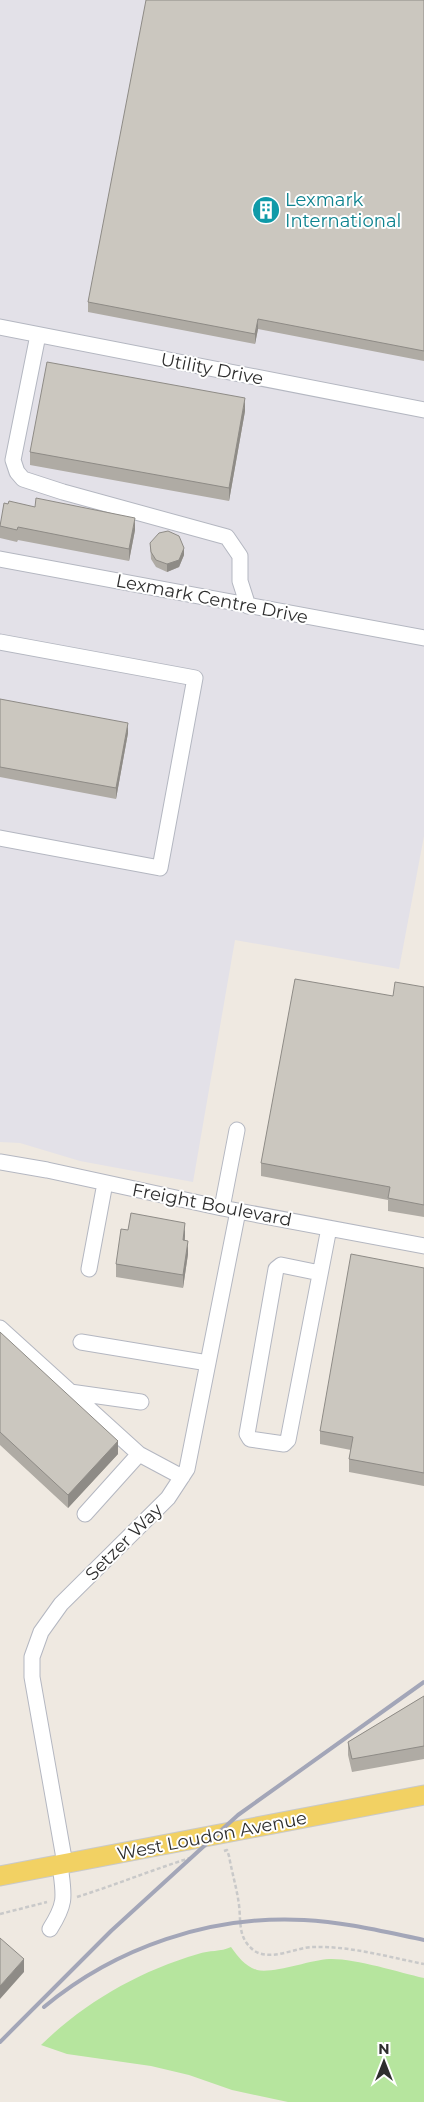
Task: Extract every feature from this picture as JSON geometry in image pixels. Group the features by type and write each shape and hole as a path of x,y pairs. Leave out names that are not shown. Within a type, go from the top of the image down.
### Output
{"main road":[{"name":"West Loudon Avenue","path":"0,1876 424,1795"}],"lane":[{"name":"Utility Drive","path":"0,327 424,410"},
{"path":"38,334 13,460 17,472 23,478 63,492 227,537 240,556 240,581 248,606"},
{"name":"Lexmark Centre Drive","path":"0,559 424,638"},
{"path":"0,642 195,678 160,868 0,838"},
{"path":"222,1208 237,1130"},
{"name":"Freight Boulevard","path":"0,1162 47,1170 222,1208 424,1246"},
{"path":"89,1269 105,1183"},
{"name":"Setzer Way","path":"65,1899 63,1865 32,1677 32,1657 41,1632 61,1604 168,1498 187,1468 194,1441 238,1211"},
{"path":"320,1273 281,1265 276,1269 247,1434 250,1439 284,1444 288,1440 329,1228"},
{"path":"0,1328 139,1454 182,1477"},
{"path":"81,1342 208,1363"},
{"path":"70,1392 142,1402"},
{"path":"85,1514 139,1454"},
{"path":"50,1929 61,1912 65,1899"}],"path":[{"path":"219,1852 227,1850 239,1907 241,1933 252,1950 269,1955 312,1947 352,1949 424,1964"},
{"path":"0,1914 65,1899 73,1899 197,1856"}],"shaded area":[{"name":"Lexmark International","path":"0,0 424,0 424,836 399,969 235,940 193,1182 80,1161 20,1143 0,1142"}],"green space":[{"path":"231,1947 245,1964 257,1970 282,1969 321,1960 339,1959 424,1978 424,2102 288,2102 232,2090 189,2075 151,2066 67,2054 41,2045 75,2015 134,1979 176,1961"}],"building":[{"name":"Lexmark International","path":"146,0 424,0 424,351 258,319 255,334 88,302"},
{"path":"47,362 245,398 229,488 30,452"},
{"path":"36,498 135,518 129,549 18,527 17,530 0,526 4,503 8,504 9,501 35,507"},
{"path":"168,531 179,536 184,548 179,560 167,564 156,560 151,552 150,543 159,533"},
{"path":"0,699 128,723 116,788 0,767"},
{"path":"295,979 393,996 395,982 424,987 424,1205 388,1198 390,1187 261,1163"},
{"path":"131,1213 185,1223 183,1240 188,1241 183,1275 116,1264 121,1229 128,1230"},
{"path":"351,1254 424,1268 424,1473 349,1459 353,1437 320,1431"},
{"path":"0,1332 118,1441 68,1495 0,1432"},
{"path":"424,1696 424,1746 352,1759 348,1742"},
{"path":"0,1938 24,1959 0,1986"}],"railway":[{"path":"0,2042 111,1931 238,1815 424,1682"},
{"path":"44,2007 102,1967 133,1952 166,1939 234,1923 269,1920 319,1921 424,1940"}],"place":[{"name":"Lexmark International","path":"266,210"}]}
